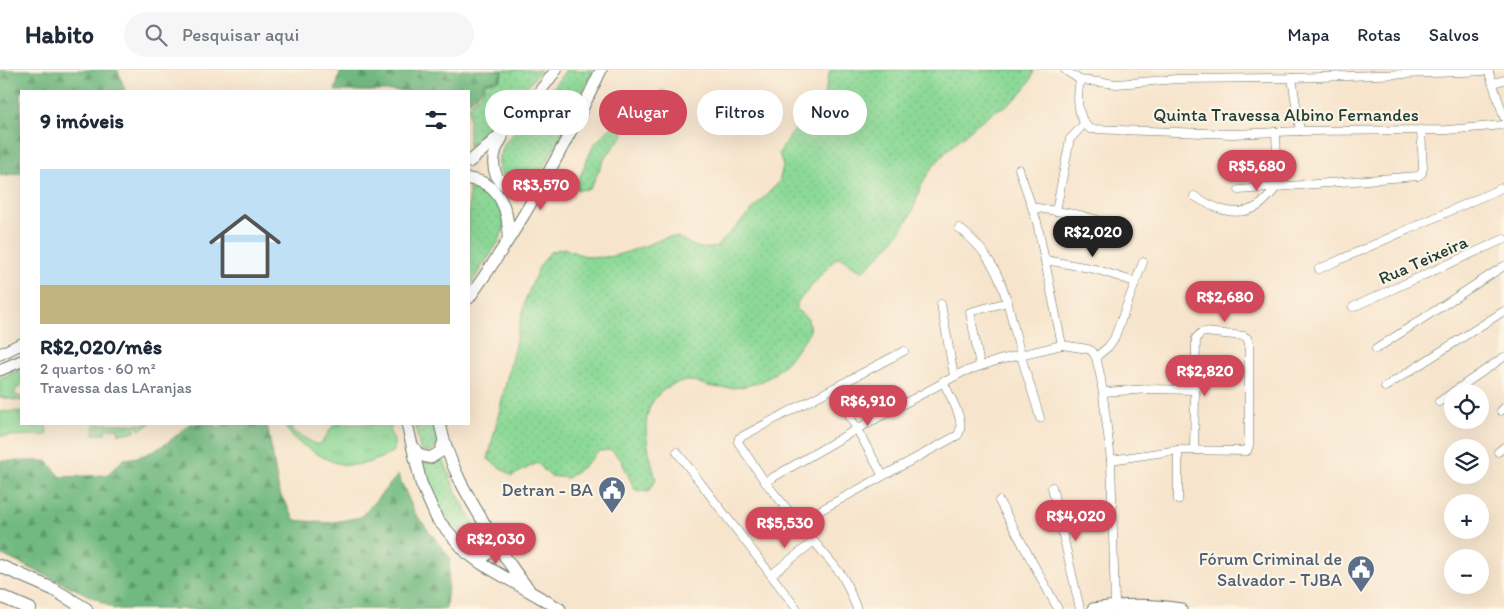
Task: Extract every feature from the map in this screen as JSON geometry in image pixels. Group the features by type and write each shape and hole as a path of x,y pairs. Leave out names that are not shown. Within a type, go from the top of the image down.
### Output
{"main road":[{"path":"542,90 556,70"},
{"path":"470,296 508,239 550,169 577,120 601,70"},
{"path":"470,161 500,135"},
{"path":"504,135 499,142 493,164 498,179 510,188 526,188 534,184 550,169"},
{"path":"470,179 484,183 494,190 502,200 508,220 508,239"},
{"path":"0,354 20,344"},
{"path":"0,370 20,361"},
{"path":"407,425 423,492 434,514 468,553 503,578 560,609"},
{"path":"440,425 454,470 522,582 534,594"},
{"path":"412,444 419,454 430,458 440,452 444,441"},
{"path":"468,553 476,558 481,558 489,553 493,544 491,533"},
{"path":"0,566 53,589 86,609"},
{"path":"0,596 30,609"},
{"path":"1093,609 1145,605 1180,609"}],"street":[{"path":"1065,70 1080,80 1117,84 1177,79 1292,78 1489,71 1504,117"},
{"path":"1292,78 1300,131"},
{"path":"1056,211 1070,139 1085,123 1077,101 1080,80"},
{"path":"1493,83 1504,80"},
{"name":"Quinta Travessa Albino Fernandes","path":"1085,123 1090,129 1190,133 1447,130 1504,125"},
{"path":"1239,190 1418,176 1422,173 1423,168 1421,130"},
{"path":"1194,196 1216,208 1232,212 1243,211 1258,205 1278,186 1276,132"},
{"path":"1019,169 1032,207 1045,260 1062,346"},
{"path":"1319,269 1504,188"},
{"path":"1032,207 1080,215 1116,225"},
{"path":"959,228 975,241 995,268 1008,302 1040,418"},
{"name":"Rua Teixeira","path":"1353,307 1504,239"},
{"path":"1045,260 1095,269 1135,282"},
{"path":"1096,357 1114,339 1143,262"},
{"path":"1376,349 1504,266"},
{"path":"980,366 969,315 970,312 1008,302"},
{"path":"941,304 954,376"},
{"path":"1384,387 1504,311"},
{"path":"1111,460 1178,450 1244,452 1248,450 1249,343 1244,336 1205,332 1198,335 1195,341 1194,450"},
{"path":"765,482 954,376 1021,354 1062,346 1088,349 1096,357 1103,392 1111,460 1114,606"},
{"path":"857,609 841,574 812,542 765,482 738,444 739,438 904,352"},
{"path":"1466,384 1504,357"},
{"path":"798,523 958,435 962,427 960,418 943,381"},
{"path":"834,388 883,476"},
{"path":"1103,392 1150,389 1194,390"},
{"path":"1439,402 1444,399"},
{"path":"1178,450 1178,500"},
{"path":"677,452 797,609"},
{"path":"1052,487 1080,609"},
{"path":"999,501 1058,609"},
{"path":"771,575 812,542"}],"green space":[{"path":"0,70 118,70 125,90 20,90 20,173 0,176"},
{"path":"341,70 503,70 500,79 484,82 483,89 470,101 470,90 335,90"},
{"path":"504,70 541,70 524,90 485,90 485,131 470,145 470,104 484,90 485,83 500,80"},
{"path":"566,70 593,70 583,90 551,90"},
{"path":"830,70 1034,70 1028,84 1018,97 1008,105 992,112 949,149 935,164 923,182 913,210 906,222 895,238 876,259 862,272 840,257 835,259 797,303 797,310 808,319 810,331 782,367 768,378 747,386 721,388 690,381 668,387 655,398 647,419 646,432 656,480 648,492 635,490 621,460 611,450 599,451 584,466 567,478 550,476 537,463 512,476 488,459 526,298 539,267 550,252 564,248 588,256 607,257 673,237 682,239 700,248 716,247 779,182 783,166 779,153 793,133 793,135 867,135 867,90 826,90"},
{"path":"512,135 561,135 537,176 528,183 507,182 499,172 499,156 505,143"},
{"path":"603,135 623,135 605,158 590,189 577,190 578,181 594,144"},
{"path":"470,184 490,193 500,210 505,225 498,243 470,285"},
{"path":"20,369 20,387 15,390 15,395 20,397 20,401 0,397 0,378"},
{"path":"20,411 20,425 46,425 47,435 0,436 0,412"},
{"path":"94,425 148,425 139,430 137,426 134,428 136,431 119,434 118,428 105,429 105,434 94,434"},
{"path":"188,425 216,425 218,428 220,425 267,425 279,492 295,520 329,523 361,517 398,475 415,513 450,558 446,609 114,609 99,600 0,554 0,461 47,461 61,477 107,475 124,459 152,452 175,437"},
{"path":"284,425 292,425 292,431 315,444 321,444 333,425 392,425 390,432 394,440 394,451 363,464 344,465 325,458 300,443"},
{"path":"415,425 434,425 438,439 437,446 429,452 420,449"},
{"path":"442,456 456,492 483,539 482,545 476,548 447,522 438,510 428,489 421,463 431,463"}],"place":[{"name":"Detran - BA","path":"612,514"},
{"name":"Fórum Criminal de Salvador - TJBA","path":"1361,593"}]}
